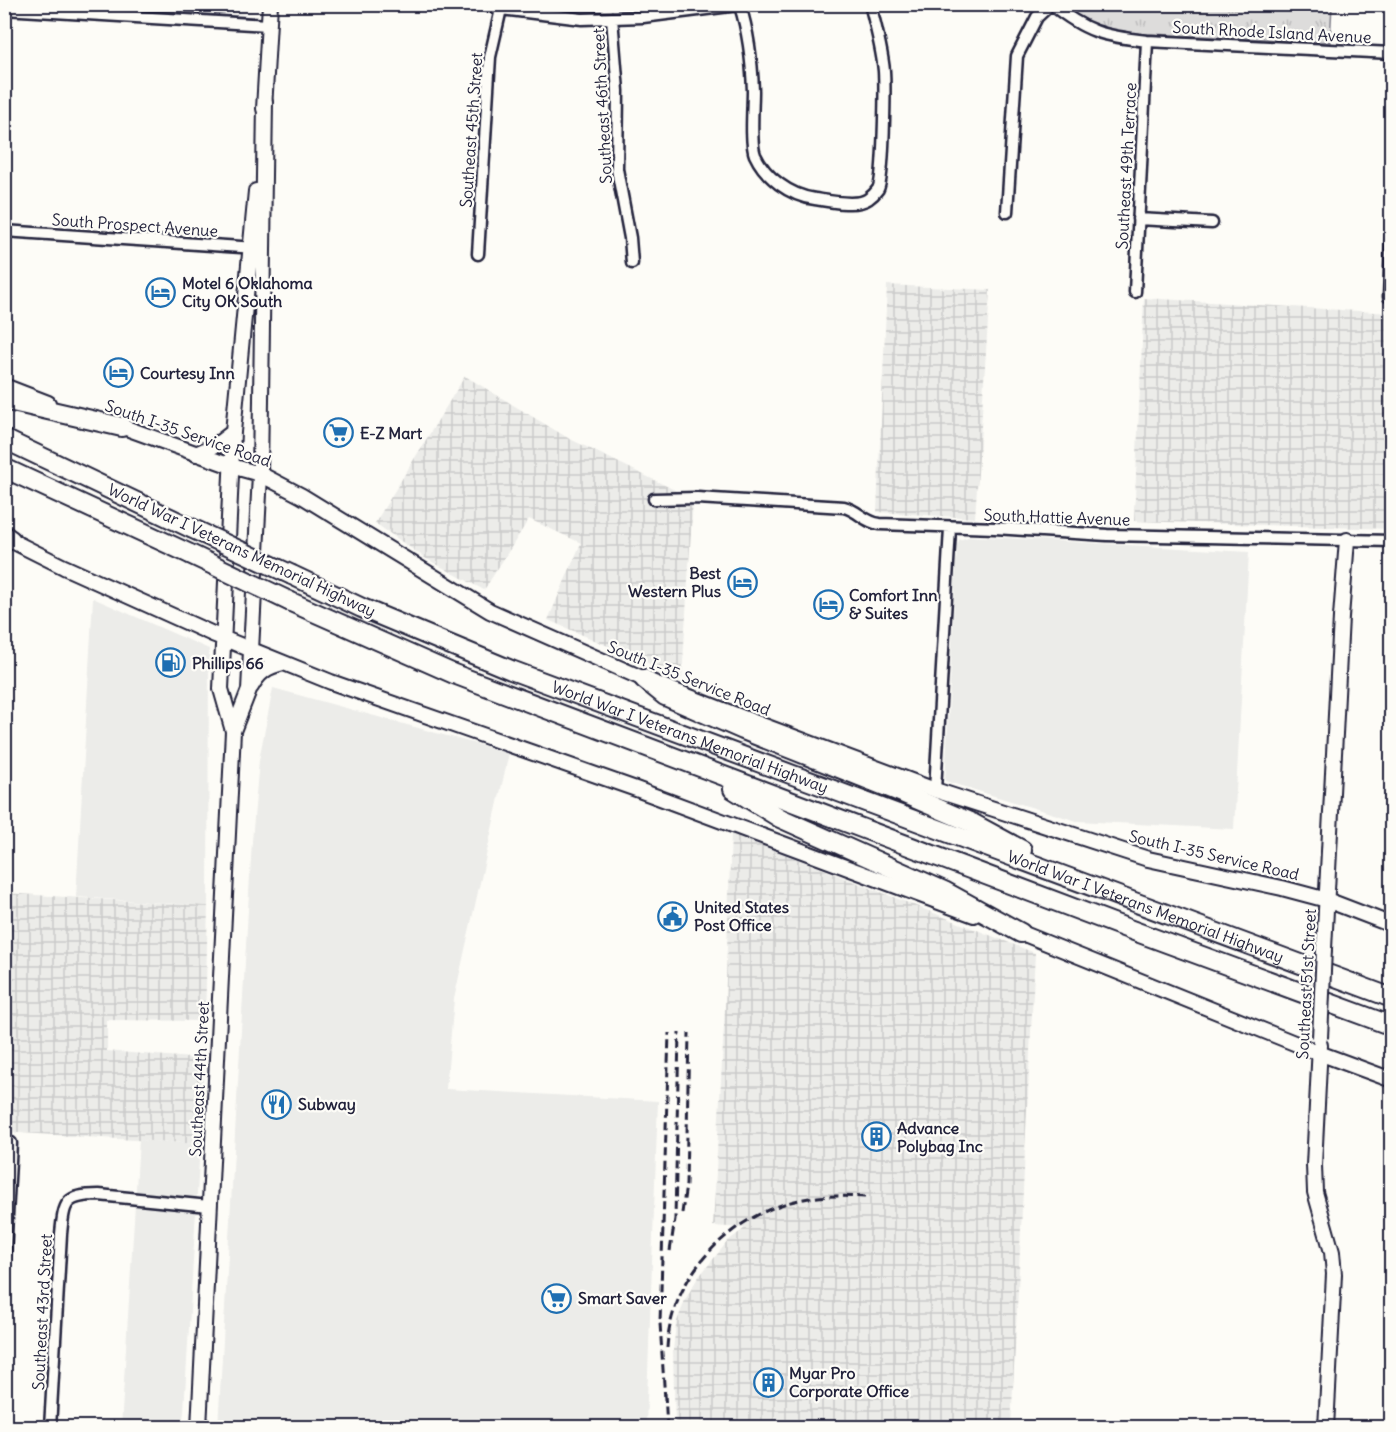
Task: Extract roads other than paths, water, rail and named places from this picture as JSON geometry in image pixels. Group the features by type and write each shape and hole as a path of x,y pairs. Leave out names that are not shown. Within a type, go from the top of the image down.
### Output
{"highway":[{"path":"4,400 122,427"},
{"name":"World War I Veterans Memorial Highway","path":"4,438 362,608 511,670 1392,998"},
{"name":"World War I Veterans Memorial Highway","path":"4,468 291,602 454,674 699,768 1392,1026"},
{"path":"644,679 665,696 972,823 1087,885"},
{"path":"699,768 780,818 944,891 1021,933"}],"main road":[{"name":"Southeast 44th Street","path":"198,1428 233,731 249,690 260,474 257,248 270,4"},
{"name":"Southeast 44th Street","path":"233,731 221,689 231,466 233,432 257,248"},
{"name":"South I-35 Service Road","path":"4,386 196,454 260,474 310,501 490,610 644,679 756,723 935,790 1148,859 1327,900 1392,925"},
{"path":"196,454 216,445 233,432"},
{"path":"7,537 64,567 223,638 331,682 636,789 1021,933 1392,1080"},
{"name":"Southeast 51st Street","path":"1326,1428 1334,1274 1332,1252 1315,1192 1314,1165 1341,617 1347,540"},
{"path":"249,690 262,670 283,663"}],"street":[{"path":"485,4 501,9 582,19 643,18 743,5 752,64 754,153 766,172 789,190 806,198 848,203 867,200 879,188 885,97 884,70 880,41 870,4"},
{"path":"1007,212 1017,56 1037,17 1051,4"},
{"name":"South Rhode Island Avenue","path":"1051,4 1075,23 1112,37 1147,41 1392,53"},
{"path":"4,9 268,25"},
{"name":"Southeast 45th Street","path":"478,254 490,57 501,9"},
{"name":"Southeast 46th Street","path":"612,18 618,91 617,169 630,238 632,263"},
{"name":"Southeast 49th Terrace","path":"1135,292 1147,41"},
{"path":"1138,219 1212,222"},
{"path":"1389,297 1392,219"},
{"name":"South Prospect Avenue","path":"4,231 257,248"},
{"name":"South Hattie Avenue","path":"654,499 727,500 844,507 856,511 868,523 950,528 995,528 1107,536 1392,541"},
{"path":"935,790 950,528"},
{"path":"4,1142 11,1143 4,1270"},
{"name":"Southeast 43rd Street","path":"50,1428 60,1234 63,1211 69,1200 83,1195 99,1195 209,1206"}],"railway":[{"path":"665,1400 660,1323 669,1033"},
{"path":"670,1251 675,1219 679,1033"},
{"path":"682,1213 686,1185 689,1033"},
{"path":"667,1348 671,1321 680,1295 693,1272 710,1251 731,1232 753,1217 778,1206 804,1199 827,1196 865,1197"},
{"path":"665,1393 667,1428"}],"place":[{"name":"Motel 6 Oklahoma City OK South","path":"161,292"},
{"name":"Courtesy Inn","path":"119,373"},
{"name":"E-Z Mart","path":"339,433"},
{"name":"Best Western Plus","path":"742,582"},
{"name":"Comfort Inn & Suites","path":"828,604"},
{"name":"Phillips 66","path":"171,663"},
{"name":"United States Post Office","path":"673,916"},
{"name":"Subway","path":"277,1104"},
{"name":"Advance Polybag Inc","path":"876,1137"},
{"name":"Smart Saver","path":"557,1298"},
{"name":"Myar Pro Corporate Office","path":"768,1382"}]}
